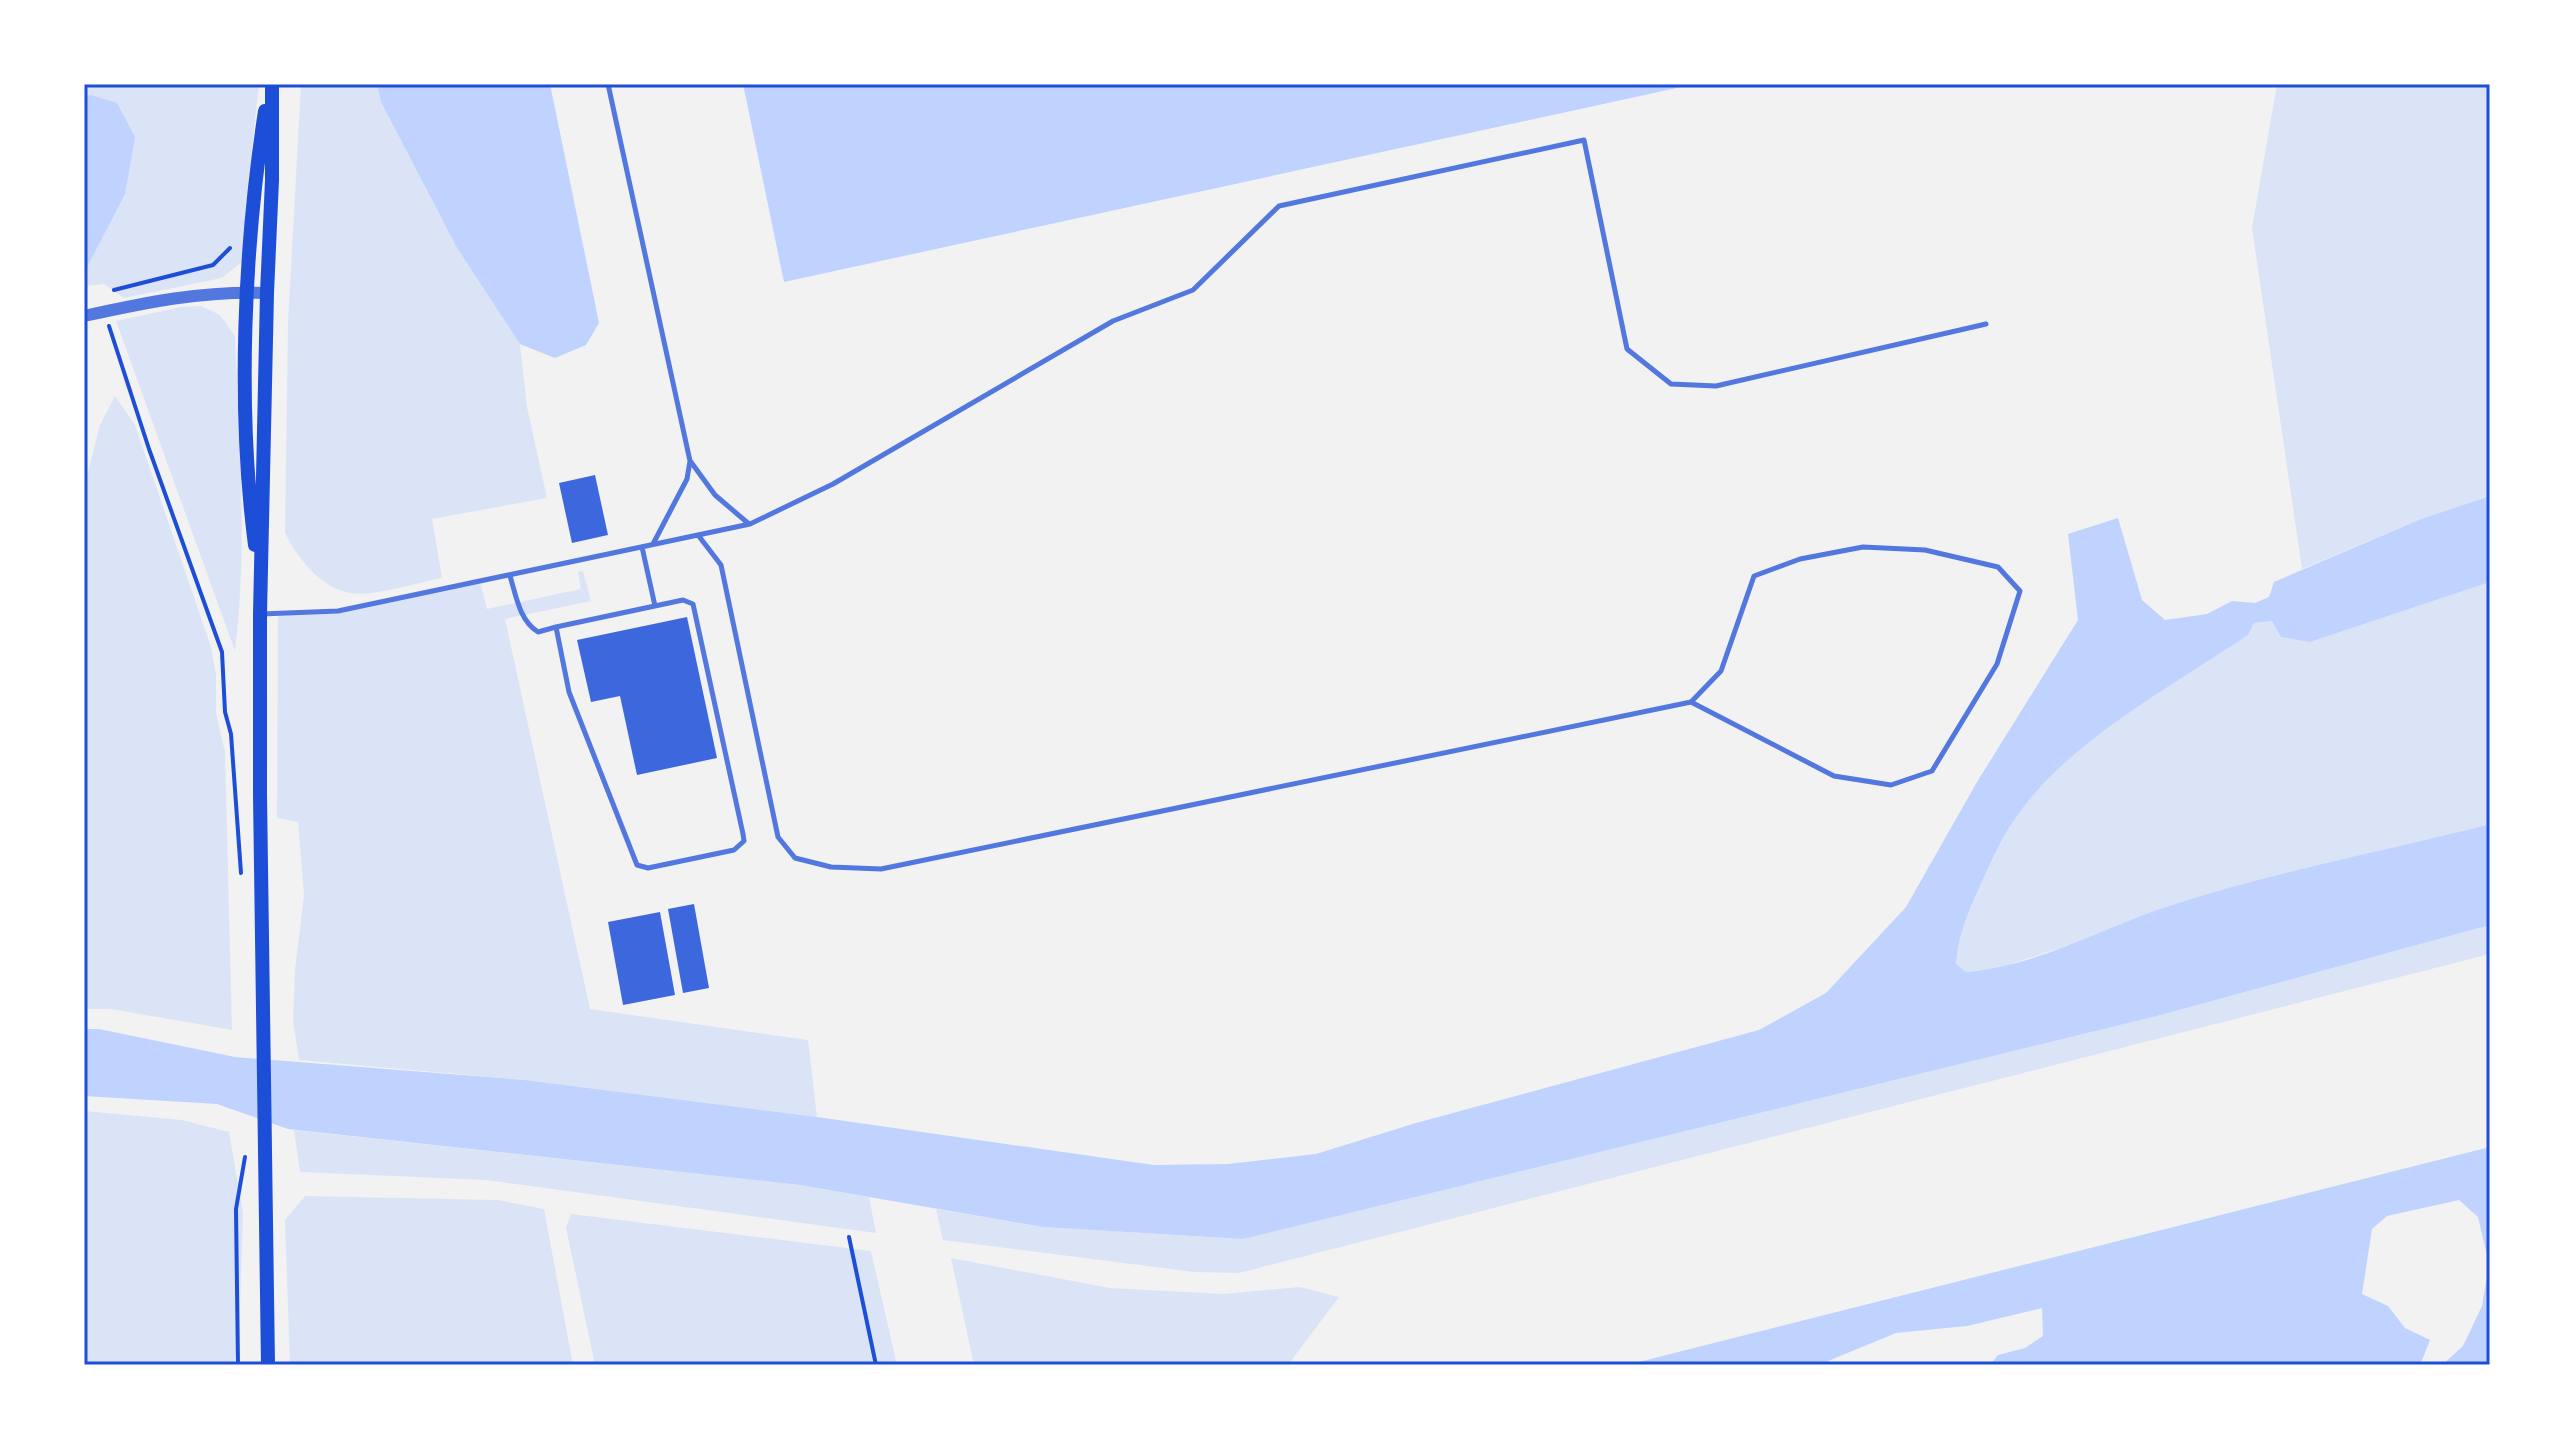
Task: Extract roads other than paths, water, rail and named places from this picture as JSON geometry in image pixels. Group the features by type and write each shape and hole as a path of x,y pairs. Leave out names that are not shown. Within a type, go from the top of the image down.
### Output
{"main road":[{"path":"260,585 249,478 248,293 252,214 270,84"},
{"path":"268,1365 260,585 272,180 270,84"}],"street":[{"path":"94,314 187,295 267,293"}],"lane":[{"path":"608,84 690,461 687,479 652,545"},
{"path":"260,614 338,611 750,524 833,484 1113,321 1193,290 1279,206 1584,140 1627,349 1671,384 1716,386 1986,324"},
{"path":"690,461 715,495 750,524"},
{"path":"698,535 721,565 778,837 795,858 831,867 881,869 1691,702 1721,671 1754,576 1800,559 1863,547 1925,550 1998,567 2020,591 1997,664 1932,771 1891,785 1834,776 1691,702"},
{"path":"642,547 655,606"},
{"path":"510,576 522,614 530,627 538,632 556,627 683,600 690,601 743,834 744,841 734,850 648,868 637,865 569,692 556,627"}],"water":[{"path":"377,84 550,84 599,323 586,345 555,358 520,344 457,248 381,102"},
{"path":"743,84 1695,84 784,282"},
{"path":"91,95 117,103 135,137 125,194 84,273 84,96"},
{"path":"2490,496 2490,582 2310,642 2281,637 2272,621 2254,623 2248,635 2122,718 2062,765 2037,791 2001,842 1965,923 1956,964 1966,972 2020,962 2214,892 2490,824 2490,925 2157,1016 1243,1239 1043,1227 800,1185 288,1129 217,1104 84,1096 84,1029 99,1029 235,1057 525,1080 817,1117 1154,1165 1228,1164 1316,1154 1416,1123 1759,1030 1826,993 1906,907 1977,782 2078,620 2068,534 2118,518 2142,600 2165,620 2207,614 2232,601 2255,603 2269,597 2274,582 2421,519"},
{"path":"2490,1147 2490,1365 2442,1365 2463,1346 2482,1306 2489,1264 2478,1217 2459,1200 2387,1216 2372,1229 2362,1294 2388,1306 2405,1328 2430,1340 2420,1365 1990,1365 1998,1355 2025,1348 2043,1336 2042,1308 1967,1326 1896,1333 1828,1361 1830,1365 1627,1365"}]}
